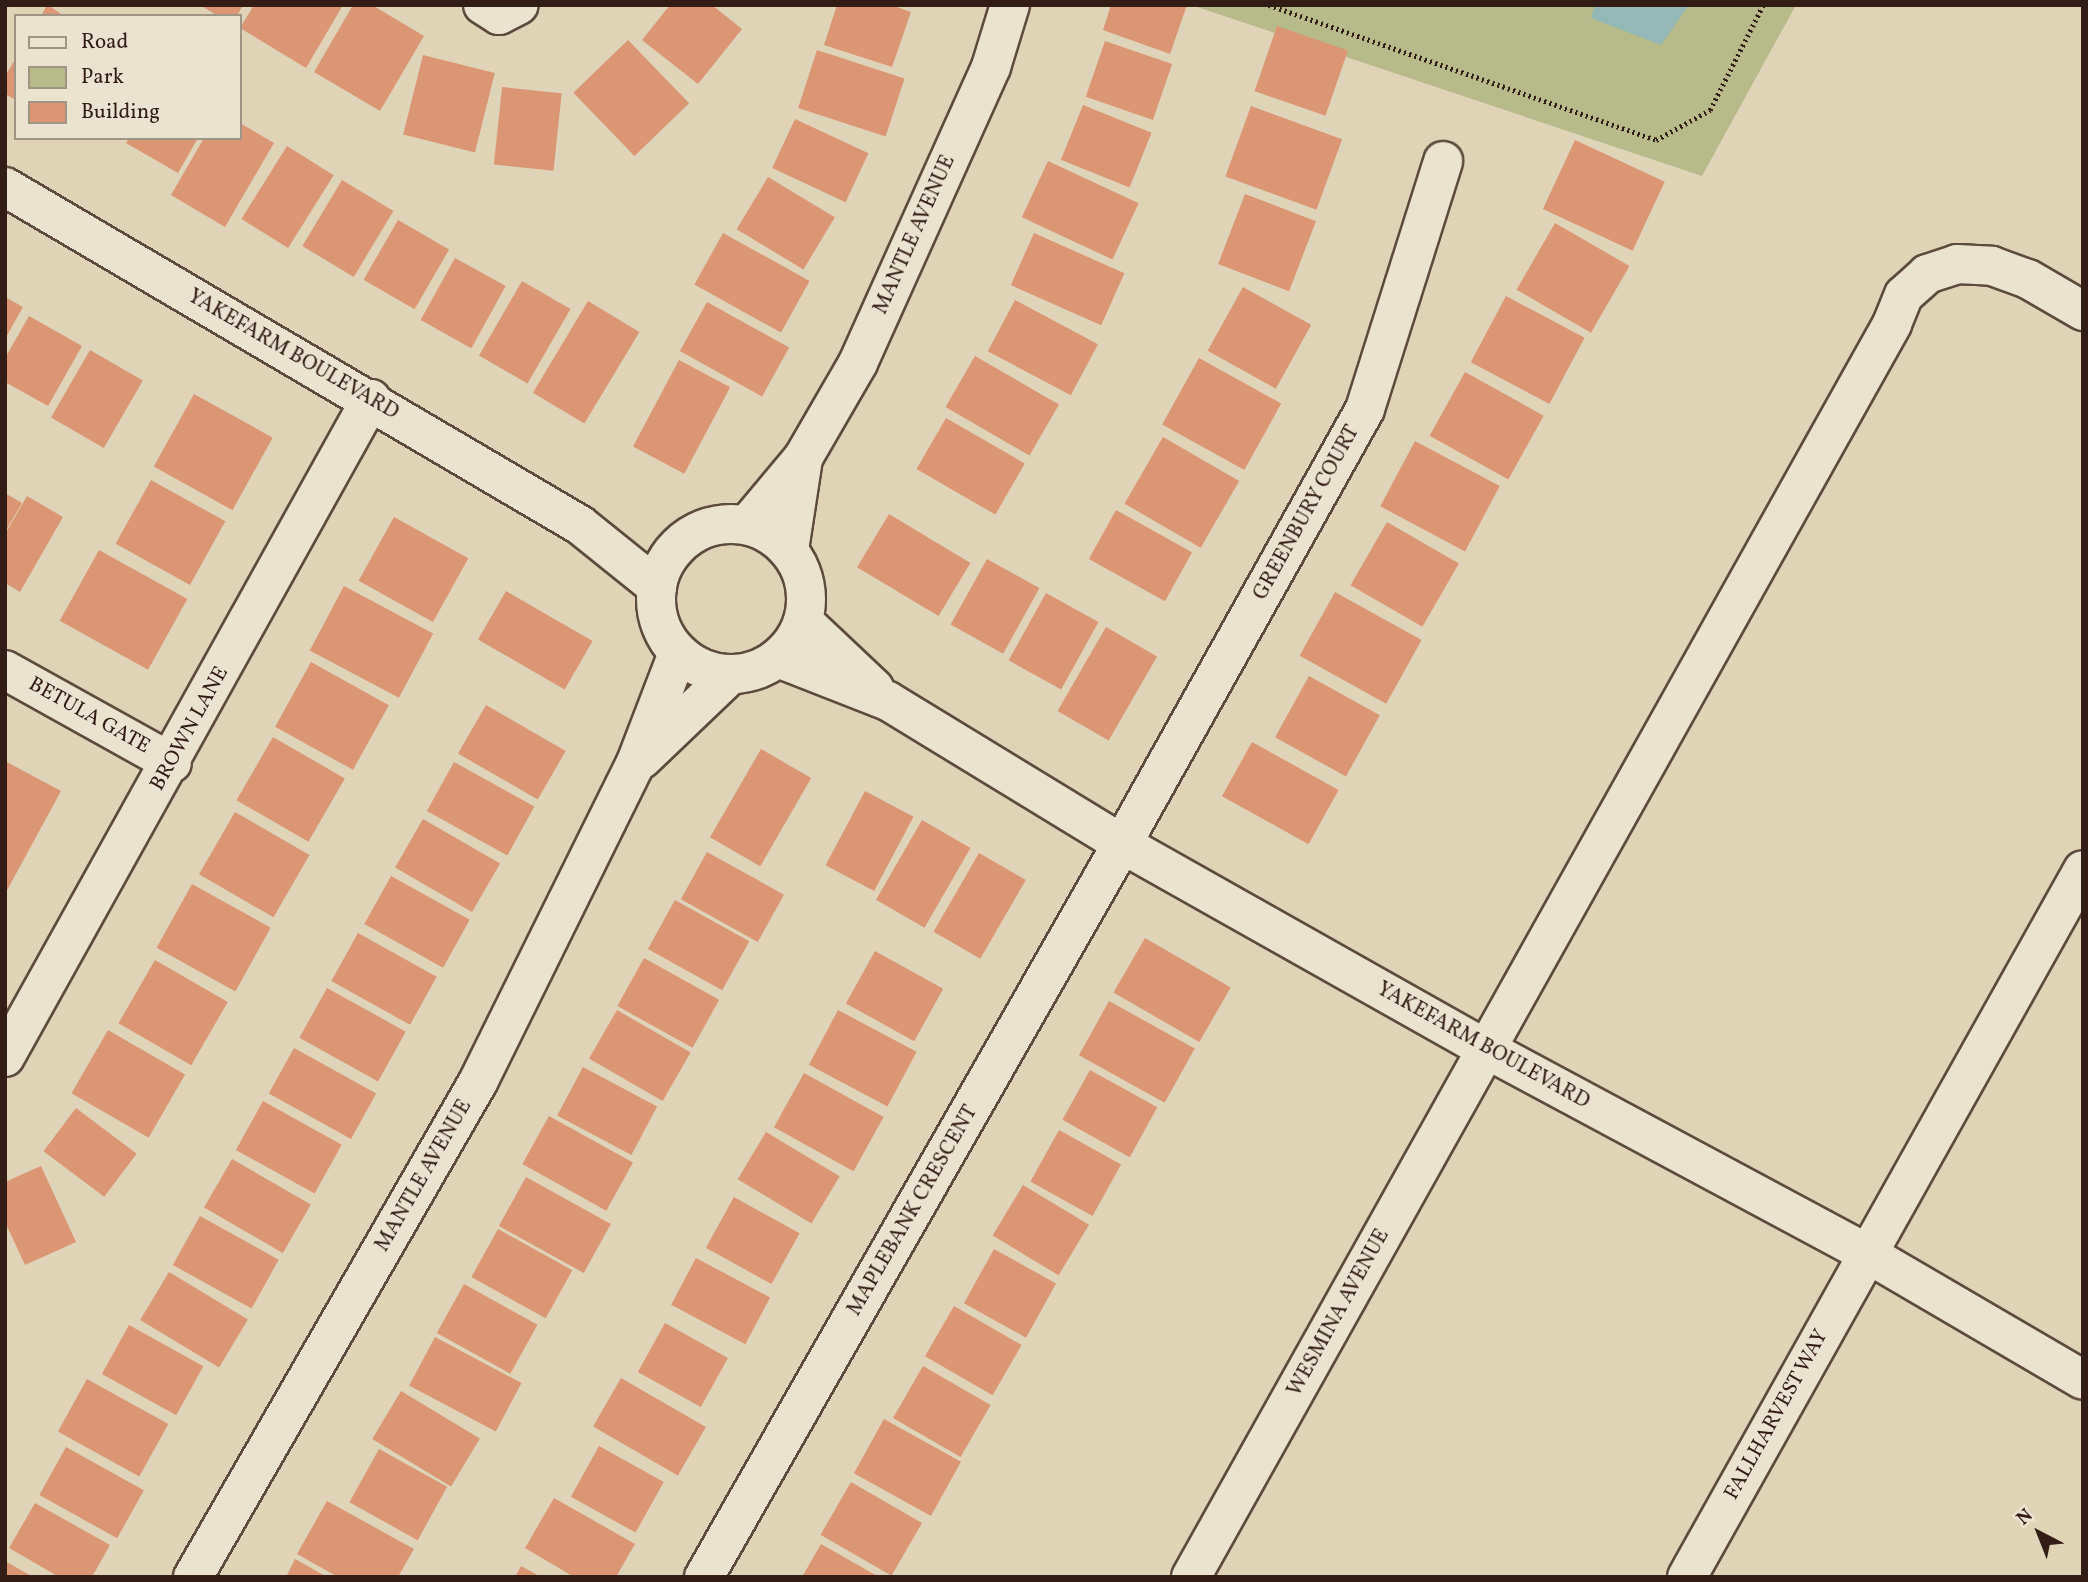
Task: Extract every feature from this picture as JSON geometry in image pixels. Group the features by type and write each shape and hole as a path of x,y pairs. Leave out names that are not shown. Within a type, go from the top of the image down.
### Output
{"street":[{"path":"483,5 499,15 519,5"},
{"name":"MANTLE AVENUE","path":"747,525 803,458 858,363 991,67 1010,5"},
{"name":"GREENBURY COURT","path":"1122,844 1365,409 1443,161"},
{"name":"YAKEFARM BOULEVARD","path":"5,187 371,399 580,525 656,587"},
{"name":"WESMINA AVENUE","path":"1191,1577 1892,324 1904,295 1927,274 1957,264 1992,266 2028,279 2083,310"},
{"name":"BROWN LANE","path":"5,1057 172,763 371,399"},
{"name":"MANTLE AVENUE","path":"789,550 803,458"},
{"name":"YAKEFARM BOULEVARD","path":"580,525 671,552"},
{"path":"747,525 770,534 789,550 802,572 807,596 803,621 778,658 755,671 730,675 702,668 678,653 664,634 657,611 656,587 671,552 705,528 747,525"},
{"name":"YAKEFARM BOULEVARD","path":"803,621 888,701"},
{"name":"MANTLE AVENUE","path":"193,1577 478,1082 635,765 678,653"},
{"name":"YAKEFARM BOULEVARD","path":"778,658 888,701 1122,844 1486,1049 1866,1253 2083,1380"},
{"name":"BETULA GATE","path":"5,670 172,763"},
{"name":"MANTLE AVENUE","path":"635,765 730,675"},
{"name":"MAPLEBANK CRESCENT","path":"704,1577 1122,844"},
{"name":"FALLHARVEST WAY","path":"1687,1577 1866,1253 2083,870"}],"path":[{"path":"1269,5 1656,141 1710,110 1763,5"}],"green space":[{"path":"1191,5 1796,5 1702,176"}],"water":[{"path":"1595,5 1689,5 1661,45 1591,18"}],"building":[{"path":"47,5 61,14 42,14"},
{"path":"200,5 243,5 238,14 215,14"},
{"path":"254,5 343,5 306,68 242,29"},
{"path":"353,5 372,5 424,36 380,111 314,72"},
{"path":"670,5 712,5 742,29 698,84 642,40"},
{"path":"837,5 891,5 911,12 892,67 824,45"},
{"path":"1111,5 1187,5 1170,54 1103,30"},
{"path":"1277,26 1348,50 1325,116 1255,91"},
{"path":"628,40 689,103 634,156 573,93"},
{"path":"1105,41 1172,64 1153,120 1086,97"},
{"path":"817,50 904,78 886,136 798,108"},
{"path":"423,55 495,73 475,152 403,135"},
{"path":"14,61 14,99 5,94 5,76"},
{"path":"502,87 562,93 554,171 494,165"},
{"path":"1083,105 1152,133 1130,187 1061,160"},
{"path":"1251,106 1342,139 1316,210 1225,176"},
{"path":"795,119 868,153 846,202 772,168"},
{"path":"242,124 274,143 225,227 171,195 203,140 242,140"},
{"path":"128,140 197,140 178,173 126,143"},
{"path":"1575,140 1665,182 1633,251 1543,209"},
{"path":"287,146 334,175 288,248 241,219"},
{"path":"1048,161 1139,203 1112,259 1022,217"},
{"path":"768,177 835,217 803,269 737,229"},
{"path":"342,180 393,211 354,277 302,246"},
{"path":"1245,194 1316,221 1289,291 1218,264"},
{"path":"398,220 449,250 415,309 364,280"},
{"path":"1555,223 1629,266 1591,333 1516,290"},
{"path":"723,233 810,281 781,333 694,285"},
{"path":"1034,233 1124,273 1101,325 1011,285"},
{"path":"455,258 506,286 471,348 421,320"},
{"path":"522,281 570,309 527,383 479,355"},
{"path":"1243,287 1311,325 1276,389 1208,351"},
{"path":"1506,296 1585,338 1549,404 1471,362"},
{"path":"5,297 23,307 5,339"},
{"path":"1015,300 1098,344 1071,395 988,351"},
{"path":"588,301 639,332 584,424 533,393"},
{"path":"707,302 789,348 762,397 680,351"},
{"path":"29,316 82,346 48,406 5,382 5,358"},
{"path":"90,350 143,380 104,448 51,418"},
{"path":"975,356 1059,404 1030,456 946,407"},
{"path":"1199,358 1281,404 1244,470 1162,424"},
{"path":"679,360 730,387 684,474 633,447"},
{"path":"1465,372 1544,416 1508,479 1430,436"},
{"path":"194,394 273,438 232,510 154,467"},
{"path":"946,418 1025,463 995,515 916,469"},
{"path":"1163,437 1239,481 1201,548 1124,504"},
{"path":"1415,441 1500,486 1465,551 1380,506"},
{"path":"151,480 225,521 190,585 116,544"},
{"path":"5,493 22,503 5,532"},
{"path":"27,496 63,517 20,592 5,583 5,534"},
{"path":"1116,510 1192,552 1165,601 1089,559"},
{"path":"889,514 970,563 938,616 857,567"},
{"path":"394,517 468,558 433,622 359,581"},
{"path":"1387,522 1459,564 1422,627 1350,585"},
{"path":"99,550 187,599 148,670 60,621"},
{"path":"987,559 1039,588 1003,654 951,625"},
{"path":"344,586 433,633 399,698 310,650"},
{"path":"506,591 593,641 565,689 478,639"},
{"path":"1335,592 1422,640 1386,704 1300,656"},
{"path":"1046,593 1098,622 1061,689 1009,660"},
{"path":"1106,627 1157,656 1109,741 1058,711"},
{"path":"311,662 389,705 353,770 275,727"},
{"path":"1309,676 1380,715 1346,776 1275,737"},
{"path":"486,705 566,751 538,799 458,753"},
{"path":"273,737 345,778 308,842 236,800"},
{"path":"1252,742 1339,790 1309,844 1222,796"},
{"path":"761,749 811,778 760,866 710,837"},
{"path":"5,761 61,791 5,894"},
{"path":"454,762 534,807 507,856 427,811"},
{"path":"865,791 914,817 874,891 826,865"},
{"path":"235,812 309,855 273,917 199,874"},
{"path":"423,819 500,864 472,912 395,867"},
{"path":"922,820 970,848 924,928 876,900"},
{"path":"707,852 784,895 758,942 681,899"},
{"path":"979,853 1026,880 980,959 934,932"},
{"path":"391,876 470,920 443,968 364,924"},
{"path":"192,884 271,928 235,991 157,948"},
{"path":"675,900 749,941 722,990 648,949"},
{"path":"358,933 437,977 410,1025 331,981"},
{"path":"1145,938 1231,988 1199,1042 1114,993"},
{"path":"875,951 943,989 914,1041 846,1003"},
{"path":"644,958 719,1000 693,1048 617,1006"},
{"path":"155,960 228,1002 191,1065 119,1023"},
{"path":"327,988 406,1032 378,1081 299,1038"},
{"path":"1109,1001 1195,1049 1165,1103 1079,1055"},
{"path":"617,1010 691,1052 663,1101 589,1058"},
{"path":"838,1010 917,1052 887,1107 809,1065"},
{"path":"108,1030 185,1074 149,1138 72,1093"},
{"path":"294,1048 376,1094 351,1139 269,1093"},
{"path":"583,1067 657,1106 631,1155 557,1116"},
{"path":"1090,1070 1157,1107 1130,1157 1062,1120"},
{"path":"804,1073 884,1117 854,1171 774,1127"},
{"path":"263,1101 342,1145 315,1194 236,1150"},
{"path":"76,1108 137,1154 104,1197 44,1151"},
{"path":"549,1116 633,1163 606,1211 522,1164"},
{"path":"1059,1130 1121,1164 1092,1216 1030,1182"},
{"path":"766,1132 840,1176 811,1223 738,1179"},
{"path":"232,1159 311,1204 283,1253 204,1207"},
{"path":"41,1166 76,1242 25,1265 5,1222 5,1182"},
{"path":"526,1177 611,1224 584,1273 499,1226"},
{"path":"1023,1185 1089,1225 1059,1275 993,1236"},
{"path":"734,1197 800,1233 771,1284 706,1248"},
{"path":"200,1216 279,1260 252,1309 173,1265"},
{"path":"498,1229 572,1270 546,1318 471,1277"},
{"path":"994,1249 1056,1283 1026,1338 964,1303"},
{"path":"696,1258 770,1297 745,1344 671,1305"},
{"path":"169,1272 248,1319 219,1367 140,1320"},
{"path":"464,1284 537,1325 510,1374 437,1333"},
{"path":"954,1306 1022,1345 993,1395 925,1356"},
{"path":"665,1323 728,1358 701,1407 638,1372"},
{"path":"129,1325 203,1366 176,1415 102,1374"},
{"path":"435,1337 522,1383 496,1432 409,1386"},
{"path":"923,1366 991,1405 961,1457 893,1418"},
{"path":"621,1378 706,1427 678,1475 593,1426"},
{"path":"87,1379 168,1424 139,1477 58,1431"},
{"path":"401,1391 480,1438 451,1486 372,1439"},
{"path":"884,1419 961,1462 931,1516 854,1473"},
{"path":"599,1446 664,1482 636,1533 571,1497"},
{"path":"66,1447 144,1490 117,1538 39,1495"},
{"path":"379,1449 447,1487 418,1540 349,1502"},
{"path":"851,1482 922,1523 892,1576 820,1535"},
{"path":"554,1498 635,1544 616,1577 574,1577 525,1548"},
{"path":"327,1501 414,1549 398,1577 338,1577 297,1554"},
{"path":"35,1503 110,1545 92,1577 59,1577 9,1548"},
{"path":"821,1544 879,1577 802,1577"},
{"path":"295,1559 327,1577 286,1577"},
{"path":"5,1561 33,1577 5,1577"},
{"path":"521,1566 541,1577 515,1577"}]}
